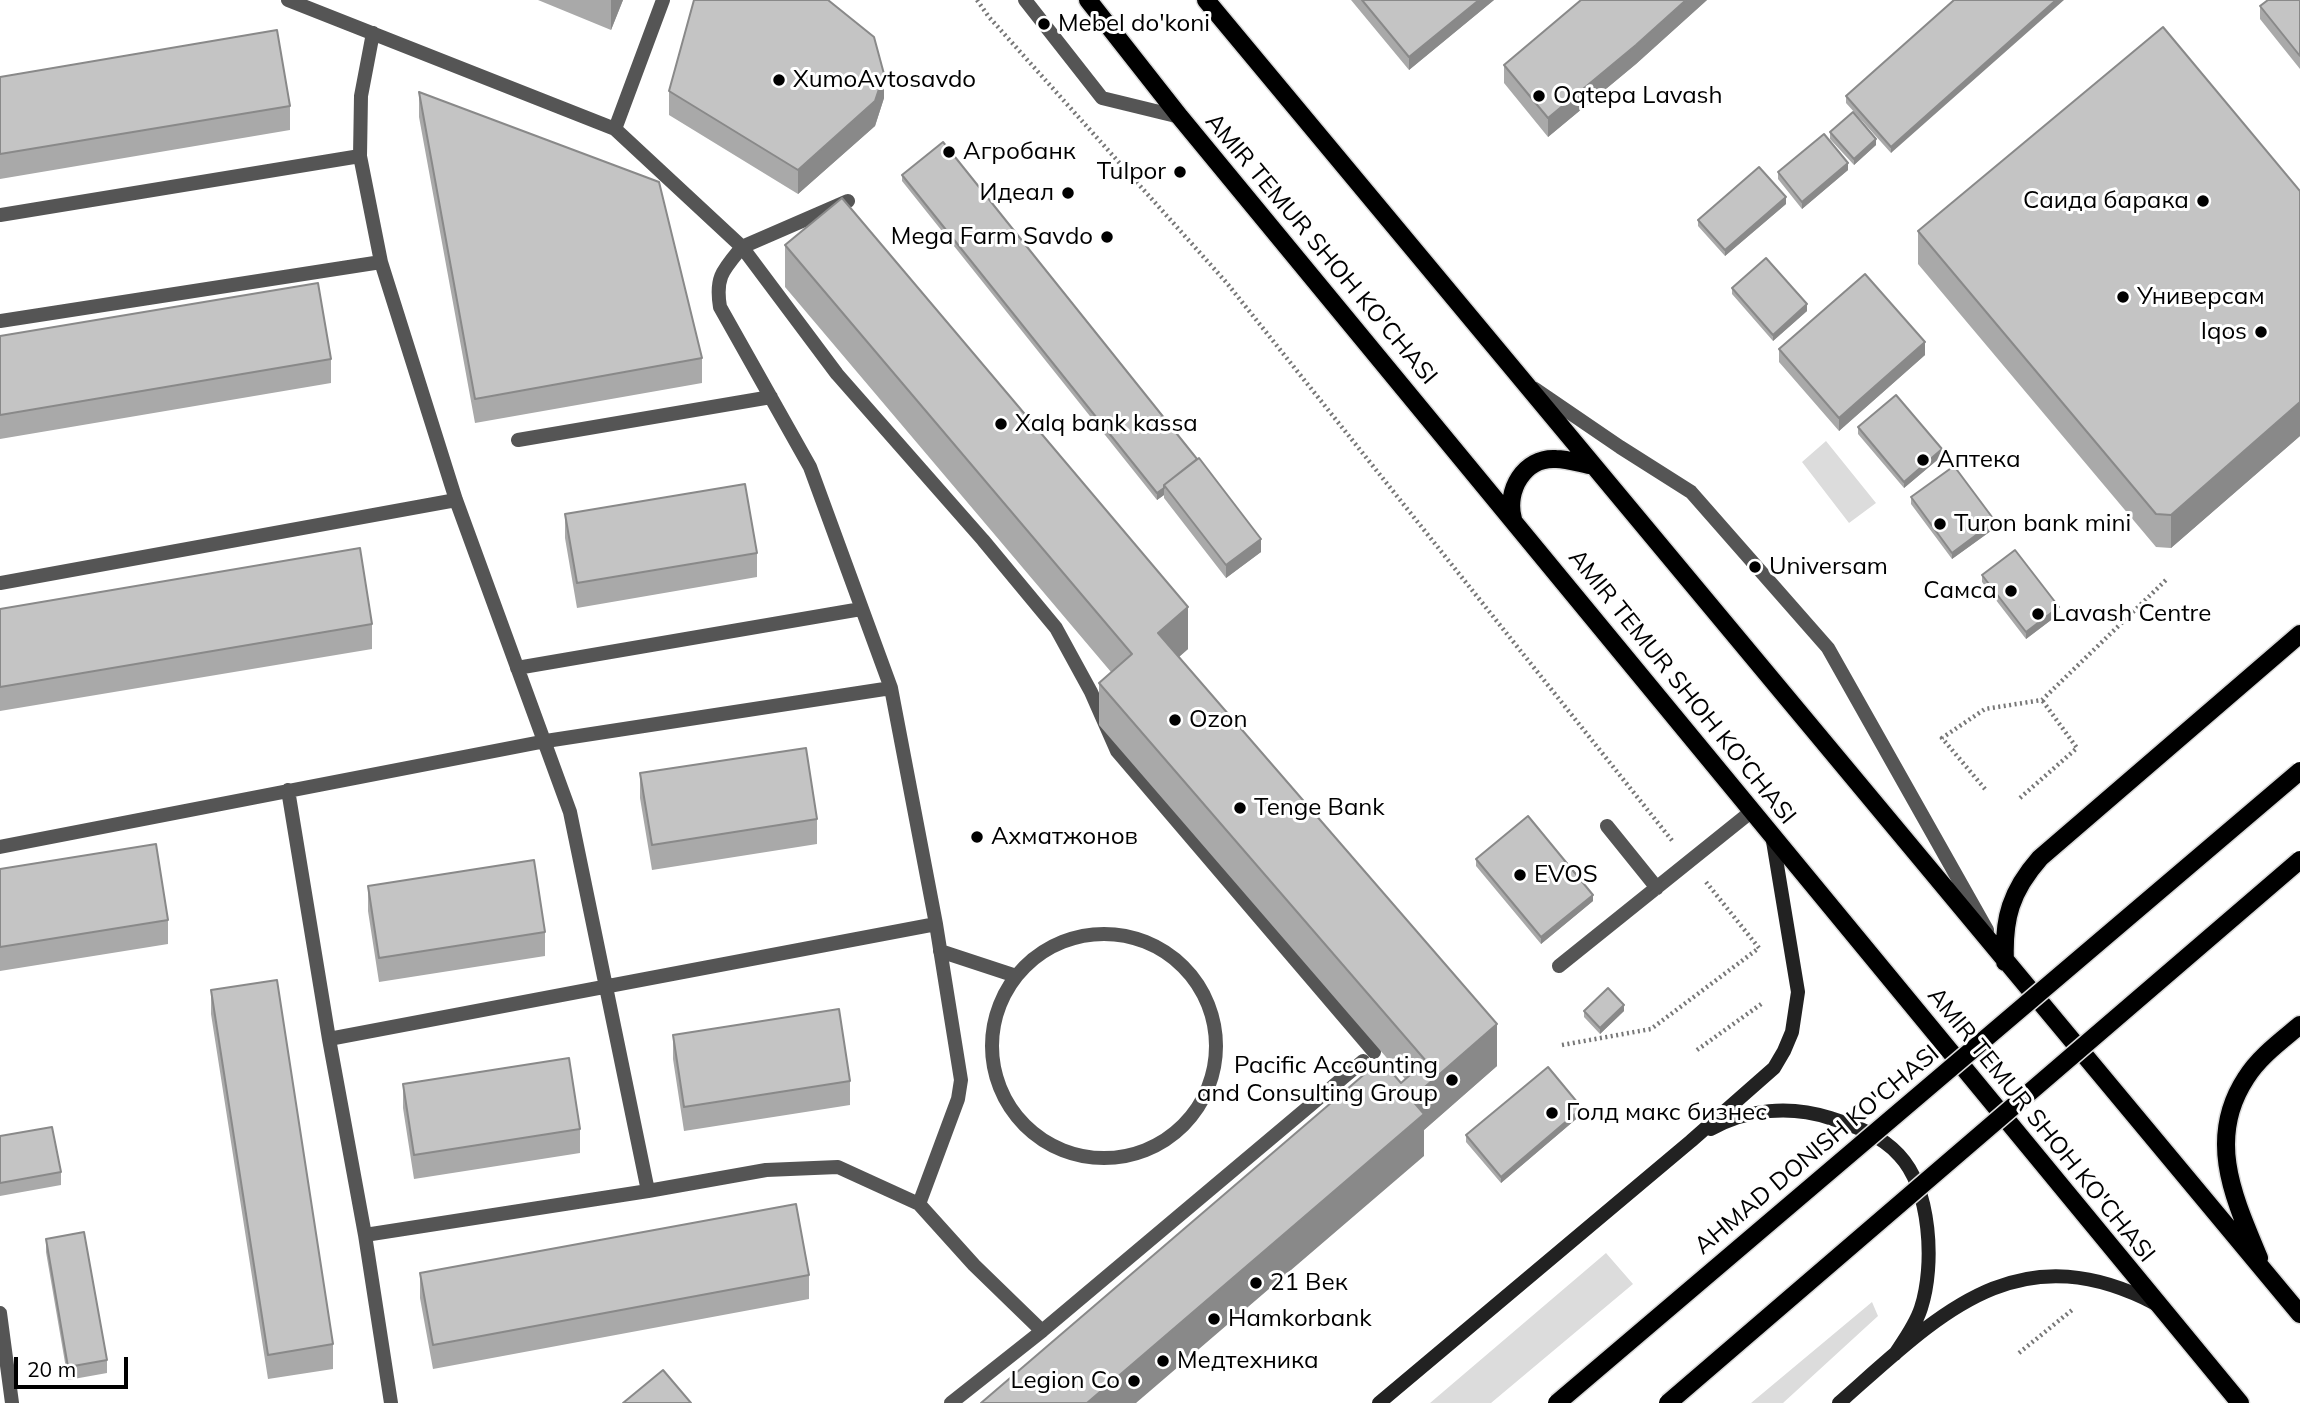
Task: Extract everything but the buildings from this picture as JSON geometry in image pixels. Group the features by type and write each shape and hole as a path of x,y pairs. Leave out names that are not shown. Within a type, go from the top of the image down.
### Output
{"main road":[{"name":"AMIR TEMUR SHOH KO'CHASI","path":"1088,0 1180,117 2239,1403"},
{"path":"1206,0 2300,1314"},
{"path":"1514,522 1510,507 1512,489 1521,474 1536,463 1555,458 1594,466"},
{"path":"2005,961 2004,933 2010,905 2022,880 2039,858 2300,634"},
{"name":"AHMAD DONISH KO'CHASI","path":"1557,1403 2300,771"},
{"path":"1668,1403 2300,860"},
{"path":"2265,1274 2230,1177 2225,1146 2227,1128 2231,1111 2246,1077 2268,1052 2300,1024"}],"street":[{"path":"1379,1403 1774,1068 1792,1032 1798,992 1772,835"},
{"path":"1691,1141 1738,1116 1790,1110 1818,1114 1849,1124 1877,1137 1900,1156 1914,1180 1923,1205 1929,1258 1921,1309 1895,1354"},
{"path":"1839,1403 1895,1354 1964,1301 2012,1281 2035,1277 2085,1279 2111,1284 2158,1305"}],"lane":[{"path":"288,0 615,129 742,247 837,374 983,540 1056,628 1091,692 1117,751 1369,1057 1042,1331 951,1403"},
{"path":"615,129 663,0"},
{"path":"1025,0 1102,98 1180,117"},
{"path":"373,33 361,96 359,156 381,262 456,500 570,812 648,1191"},
{"path":"0,215 359,156"},
{"path":"848,201 742,247 724,268 717,288 720,307 810,467 891,688 936,924 961,1080 958,1099 919,1204"},
{"path":"0,321 381,262"},
{"path":"1521,379 1691,492 1828,648 2005,961"},
{"path":"518,440 771,397"},
{"path":"0,583 456,500"},
{"path":"517,667 861,609"},
{"path":"0,847 546,741 891,688"},
{"path":"288,790 328,1039 365,1235 391,1403"},
{"path":"1559,966 1752,811"},
{"path":"1607,826 1657,888"},
{"path":"328,1039 936,924"},
{"path":"1120,935 1158,947 1189,971 1210,1004 1217,1043 1214,1074 1198,1110 1170,1138 1135,1155 1115,1158 1076,1156 1040,1139 1012,1112 995,1077 991,1038 997,1010 1016,976 1045,950 1082,936 1120,935"},
{"path":"940,951 1016,976"},
{"path":"365,1235 766,1170 838,1167 919,1204 974,1265 1042,1331"},
{"path":"0,1313 12,1403"}],"path":[{"path":"976,0 1226,282 1759,948 1651,1029 1562,1045"},
{"path":"1985,789 1942,738 1985,709 2042,700 2167,579"},
{"path":"2020,798 2077,748 2042,700"},
{"path":"1697,1050 1764,1002"},
{"path":"2019,1353 2072,1310"}],"shaded area":[{"path":"1826,441 1876,503 1849,523 1802,462"},
{"path":"1606,1253 1633,1284 1491,1403 1430,1403"},
{"path":"1872,1302 1878,1316 1783,1403 1751,1403"}],"place":[{"name":"Mebel do'koni","path":"1044,24"},
{"name":"XumoAvtosavdo","path":"779,80"},
{"name":"Oqtepa Lavash","path":"1539,96"},
{"name":"Агробанк","path":"949,152"},
{"name":"Tulpor","path":"1180,172"},
{"name":"Идеал","path":"1068,193"},
{"name":"Саида барака","path":"2203,201"},
{"name":"Mega Farm Savdo","path":"1107,237"},
{"name":"Универсам","path":"2123,297"},
{"name":"Iqos","path":"2261,332"},
{"name":"Xalq bank kassa","path":"1001,424"},
{"name":"Аптека","path":"1923,460"},
{"name":"Turon bank mini","path":"1940,524"},
{"name":"Universam","path":"1755,567"},
{"name":"Самса","path":"2011,591"},
{"name":"Lavash Centre","path":"2038,614"},
{"name":"Ozon","path":"1175,720"},
{"name":"Tenge Bank","path":"1240,808"},
{"name":"Ахматжонов","path":"977,837"},
{"name":"EVOS","path":"1520,875"},
{"name":"Pacific Accounting and Consulting Group","path":"1452,1080"},
{"name":"Голд макс бизнес","path":"1552,1113"},
{"name":"21 Век","path":"1256,1283"},
{"name":"Hamkorbank","path":"1214,1319"},
{"name":"Медтехника","path":"1163,1361"},
{"name":"Legion Co","path":"1134,1381"}]}
